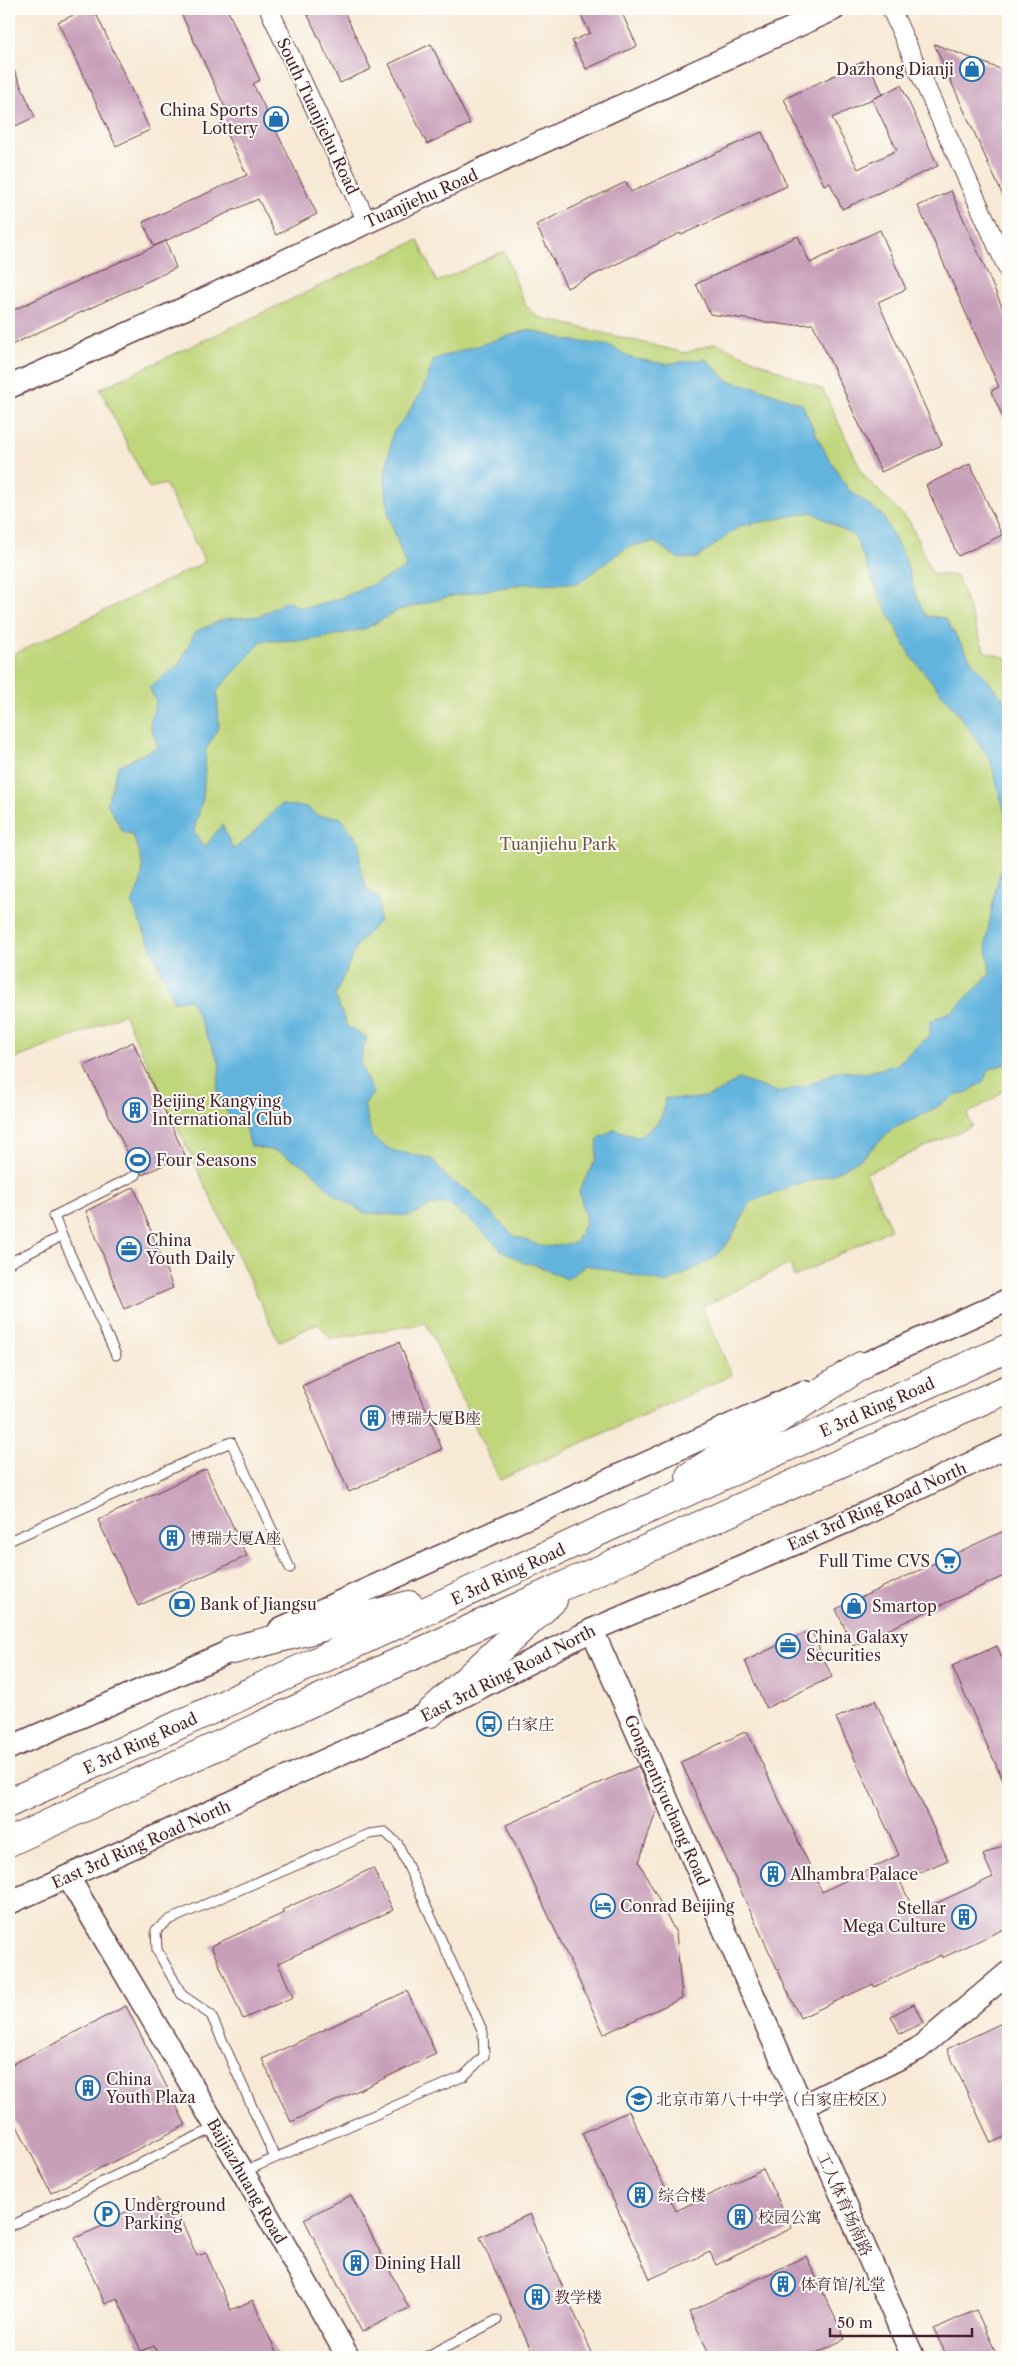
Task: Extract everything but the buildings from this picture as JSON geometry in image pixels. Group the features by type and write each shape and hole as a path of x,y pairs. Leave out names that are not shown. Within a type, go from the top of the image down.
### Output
{"highway":[{"name":"E 3rd Ring Road","path":"9,1803 613,1525 1008,1348"},
{"path":"613,1525 861,1366"},
{"path":"9,1842 572,1582 1008,1388"},
{"path":"430,1713 572,1582"},
{"path":"233,1650 478,1587"}],"street":[{"name":"South Tuanjiehu Road","path":"269,9 367,222"},
{"name":"Tuanjiehu Road","path":"9,387 190,306 367,222 834,9"},
{"path":"891,9 1008,270"},
{"path":"9,1748 233,1650 1008,1300"},
{"name":"East 3rd Ring Road North","path":"9,1903 430,1713 592,1630 862,1514 1008,1446"},
{"name":"Gongrentiyuchang Road","path":"592,1630 802,2106"},
{"name":"Baijiazhuang Road","path":"68,1877 243,2172 348,2357"},
{"path":"802,2106 918,2049 1008,1973"},
{"name":"工人体育场南路","path":"802,2106 913,2357"}],"lane":[{"path":"116,1355 54,1216 136,1175"},
{"path":"9,1263 62,1236"},
{"path":"9,1541 231,1442 290,1568"},
{"path":"243,2172 464,2076 484,2056 483,2032 398,1844 385,1832 369,1834 169,1920 156,1930 157,1950 182,1995 211,2015 275,2158"},
{"path":"9,2227 216,2127"},
{"path":"426,2357 497,2320"}],"green space":[{"name":"Tuanjiehu Park","path":"418,240 437,282 504,251 525,305 538,317 685,353 716,343 823,390 864,476 910,522 932,574 957,576 985,652 1008,658 1008,1086 993,1099 967,1114 972,1126 866,1173 891,1229 794,1277 790,1264 702,1307 732,1375 500,1480 426,1323 331,1339 318,1323 279,1342 124,1014 84,1032 9,1061 9,718 14,654 205,562 165,484 149,488 100,389"}],"water":[{"path":"528,330 568,340 611,346 631,358 665,364 706,359 728,381 755,387 802,404 821,445 849,490 882,515 906,561 915,593 926,616 945,618 971,660 1008,705 1008,837 1005,813 990,759 960,716 910,655 879,595 855,537 812,512 740,526 697,558 679,559 654,542 627,547 579,583 523,584 452,596 399,610 365,629 312,640 262,641 217,691 219,726 206,750 203,798 194,831 204,848 222,825 233,849 246,840 280,805 307,807 318,816 340,817 360,843 360,866 367,890 379,899 379,921 357,945 335,996 347,1026 367,1038 361,1060 373,1093 364,1105 372,1137 391,1150 432,1159 449,1180 470,1192 514,1236 545,1247 575,1243 586,1221 579,1191 596,1159 598,1139 615,1129 636,1137 653,1127 663,1112 665,1098 687,1099 712,1095 738,1079 777,1092 806,1086 838,1071 864,1073 896,1065 930,1035 930,1021 954,1010 990,974 986,941 996,886 1008,850 1008,1063 990,1069 982,1083 968,1092 955,1096 927,1113 892,1129 862,1158 833,1174 793,1186 751,1202 729,1241 713,1259 667,1283 586,1265 567,1279 536,1265 524,1263 501,1250 473,1222 446,1203 430,1206 409,1216 364,1213 334,1194 307,1167 279,1152 251,1146 241,1115 231,1119 217,1093 220,1064 190,999 174,1002 132,903 142,876 140,854 132,834 123,832 107,803 118,766 158,747 150,725 156,701 149,687 179,665 195,632 225,619 260,616 286,601 302,607 328,602 371,585 406,567 388,513 385,476 393,432 407,415 423,389 434,359"}],"place":[{"name":"Dazhong Dianji","path":"972,69"},
{"name":"China Sports Lottery","path":"276,119"},
{"name":"Beijing Kangying International Club","path":"135,1110"},
{"name":"Four Seasons","path":"138,1160"},
{"name":"China Youth Daily","path":"129,1249"},
{"name":"博瑞大厦B座","path":"373,1418"},
{"name":"博瑞大厦A座","path":"172,1538"},
{"name":"Full Time CVS","path":"948,1561"},
{"name":"Bank of Jiangsu","path":"182,1604"},
{"name":"Smartop","path":"854,1606"},
{"name":"China Galaxy Securities","path":"788,1646"},
{"name":"白家庄","path":"489,1724"},
{"name":"Alhambra Palace","path":"773,1874"},
{"name":"Conrad Beijing","path":"603,1906"},
{"name":"Stellar Mega Culture","path":"964,1917"},
{"name":"China Youth Plaza","path":"88,2088"},
{"name":"北京市第八十中学（白家庄校区）","path":"639,2099"},
{"name":"综合楼","path":"640,2195"},
{"name":"Underground Parking","path":"107,2214"},
{"name":"校园公寓","path":"740,2217"},
{"name":"Dining Hall","path":"356,2263"},
{"name":"体育馆/礼堂","path":"783,2284"},
{"name":"教学楼","path":"537,2297"}]}
